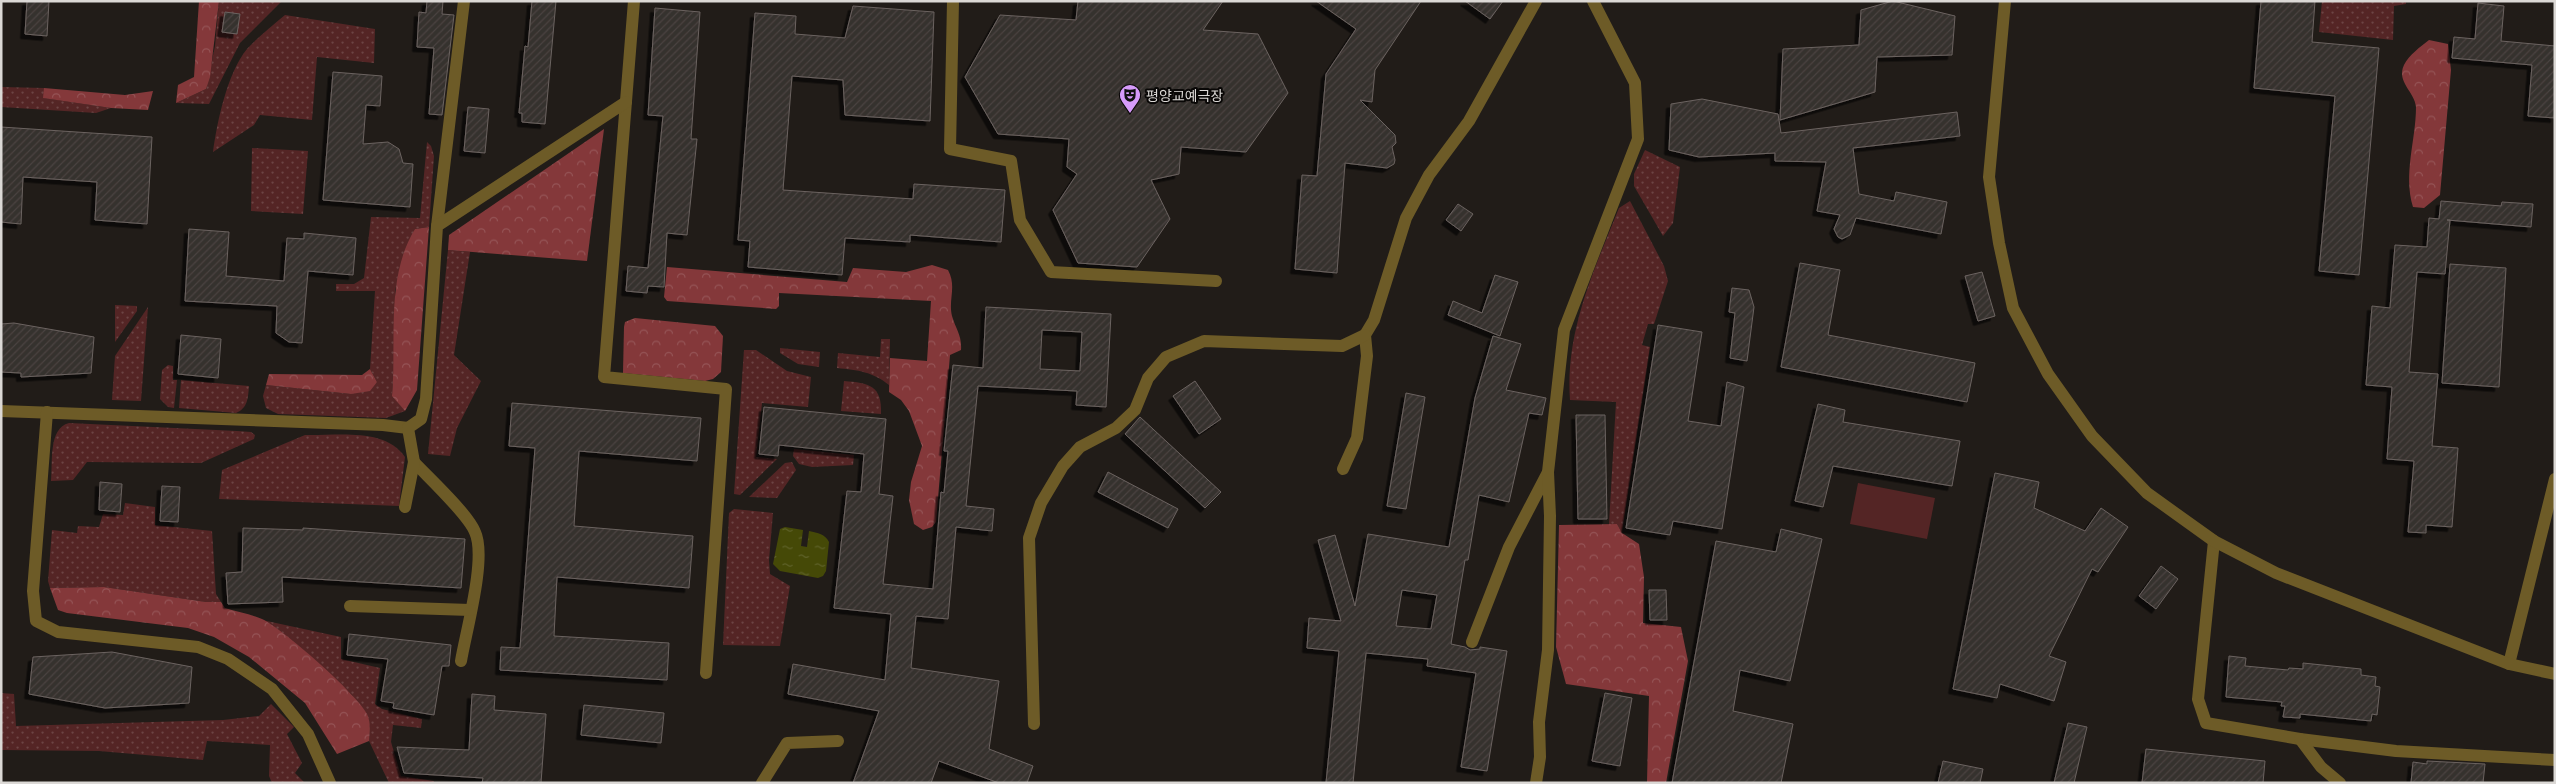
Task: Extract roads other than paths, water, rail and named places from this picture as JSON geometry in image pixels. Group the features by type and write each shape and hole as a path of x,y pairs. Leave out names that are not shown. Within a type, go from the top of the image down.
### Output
{"street":[{"path":"1,411 384,425 408,428 420,419 426,399 438,226 464,1"},
{"path":"634,1 604,377 726,389 706,673"},
{"path":"953,1 950,149 1011,161 1020,220 1051,272 1216,281"},
{"path":"1034,724 1029,538 1041,503 1063,466 1080,447 1116,428 1135,410 1148,378 1166,357 1204,341 1342,346 1365,335 1374,320 1406,218 1429,175 1469,121 1536,1"},
{"path":"1536,783 1540,757 1539,722 1548,650 1550,516 1548,472 1564,330 1638,139 1635,83 1594,1"},
{"path":"2004,1 1989,177 1999,243 2014,308 2048,374 2092,436 2147,493 2214,541 2276,573 2510,664 2555,674"},
{"path":"438,226 626,102"},
{"path":"1343,469 1357,438 1368,356 1365,335"},
{"path":"47,412 33,591 36,621 58,632 198,647 228,659 272,689 308,734 330,783"},
{"path":"405,507 414,462 408,428"},
{"path":"414,462 454,504 476,532 479,561 461,661"},
{"path":"1472,642 1509,547 1548,472"},
{"path":"2510,664 2555,479"},
{"path":"2214,541 2198,699 2206,723 2300,739 2396,751 2555,760"},
{"path":"350,606 470,610"},
{"path":"2300,739 2322,767 2340,783"},
{"path":"762,783 787,743 838,741"}],"water":[{"path":"785,527 803,530 801,546 807,547 809,531 821,534 827,539 829,542 826,571 823,576 818,578 780,571 773,564 780,529"}],"place":[{"name":"평양교예극장","path":"1130,114"}]}
